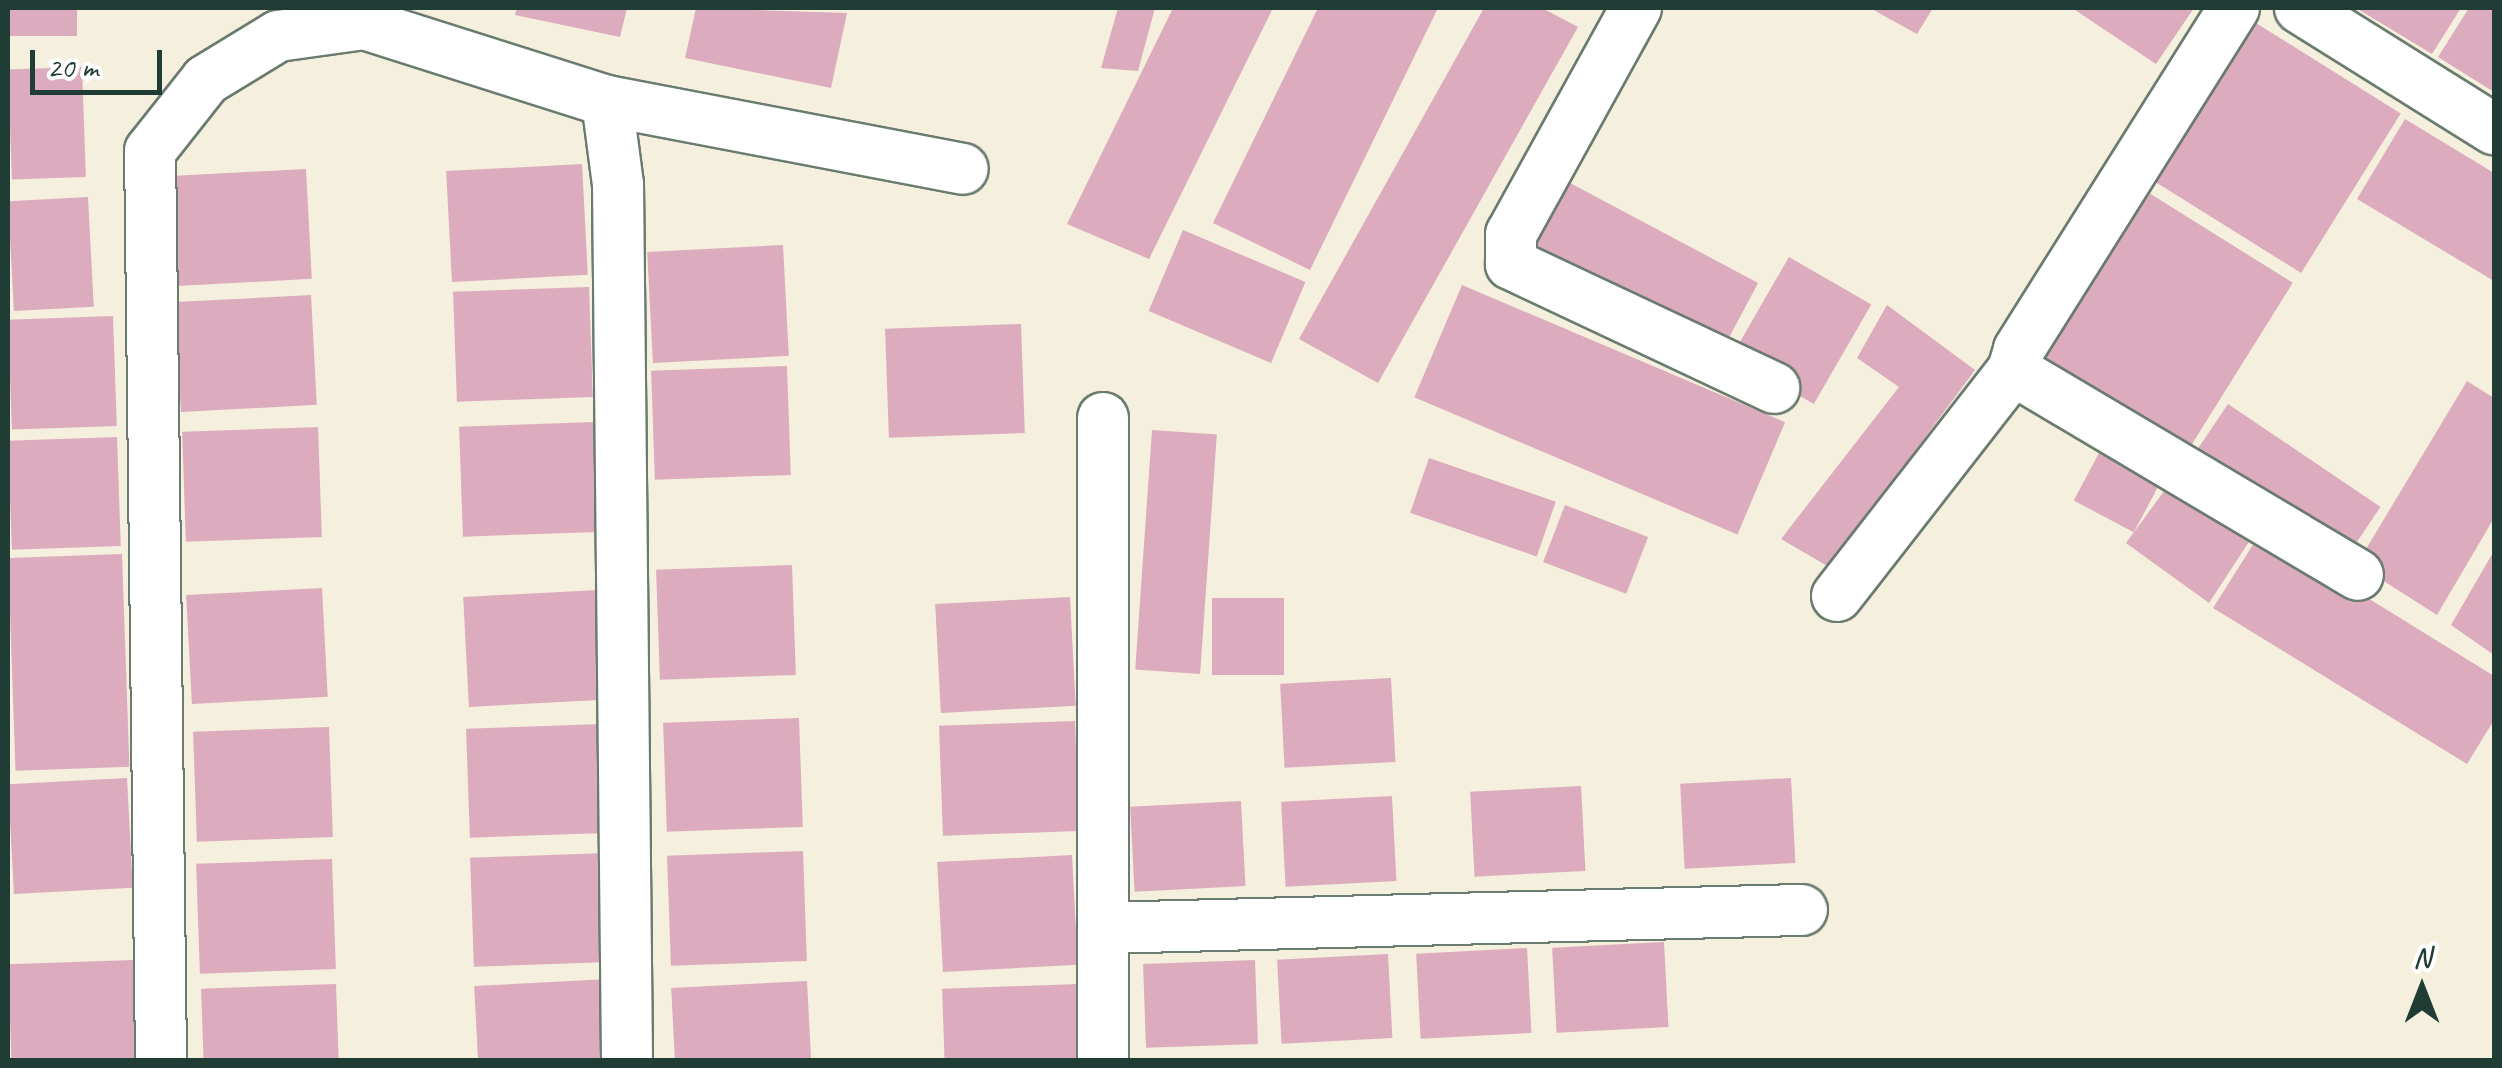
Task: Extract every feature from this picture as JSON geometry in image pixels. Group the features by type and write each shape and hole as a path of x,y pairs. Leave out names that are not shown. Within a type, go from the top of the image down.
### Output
{"street":[{"path":"1636,8 1511,234 1511,264 1774,388"},
{"path":"1836,596 2013,370 2234,8"},
{"path":"2300,8 2494,129"},
{"path":"161,1060 150,150 206,80 278,36 366,16 607,101 963,170"},
{"path":"607,101 618,184 627,1060"},
{"path":"2013,370 2358,575"},
{"path":"1102,418 1103,1060"},
{"path":"1102,928 1802,910"}],"building":[{"path":"8,8 77,8 77,36 8,36"},
{"path":"517,8 627,8 620,37 515,15"},
{"path":"696,8 847,13 831,88 685,58"},
{"path":"1118,8 1155,8 1138,71 1101,68"},
{"path":"1173,8 1273,8 1149,259 1067,224"},
{"path":"1318,8 1438,8 1310,270 1213,223"},
{"path":"1484,8 1542,8 1578,27 1378,383 1299,339"},
{"path":"1870,8 1933,8 1917,34"},
{"path":"2072,8 2194,8 2156,64"},
{"path":"2356,8 2461,8 2432,54"},
{"path":"2469,8 2494,8 2494,92 2438,57"},
{"path":"2243,15 2401,114 2301,273 2143,174"},
{"path":"82,67 86,177 12,180 8,70"},
{"path":"2405,119 2494,173 2494,281 2357,199"},
{"path":"582,164 588,275 452,282 446,171"},
{"path":"1540,167 1758,283 1718,358 1500,242"},
{"path":"306,169 312,279 177,286 171,176"},
{"path":"2141,188 2293,283 2185,456 2033,361"},
{"path":"88,197 94,307 14,311 8,201"},
{"path":"1183,230 1305,282 1271,363 1149,311"},
{"path":"783,245 789,356 653,363 647,252"},
{"path":"1789,257 1871,304 1814,404 1732,357"},
{"path":"1462,285 1785,422 1737,534 1414,397"},
{"path":"589,287 593,397 457,402 453,292"},
{"path":"311,295 317,405 181,412 175,302"},
{"path":"1887,305 1975,370 1829,567 1781,539 1899,387 1857,358"},
{"path":"113,316 117,426 12,430 8,320"},
{"path":"1021,324 1025,433 889,438 885,329"},
{"path":"787,366 791,475 655,480 651,371"},
{"path":"2467,381 2494,398 2494,518 2437,615 2357,564"},
{"path":"2228,404 2381,507 2344,562 2191,459"},
{"path":"595,422 599,532 463,537 459,427"},
{"path":"318,427 322,537 186,542 182,432"},
{"path":"1152,430 1217,435 1200,674 1135,669"},
{"path":"117,437 121,546 12,550 8,441"},
{"path":"2100,451 2160,483 2134,532 2074,500"},
{"path":"1429,458 1556,502 1537,556 1410,513"},
{"path":"2168,486 2256,531 2209,603 2126,543"},
{"path":"1565,505 1648,537 1626,594 1543,562"},
{"path":"2261,532 2494,676 2494,720 2467,764 2213,608"},
{"path":"2494,551 2494,655 2451,625"},
{"path":"122,554 129,767 16,771 8,558"},
{"path":"792,565 796,675 660,680 656,570"},
{"path":"322,588 328,697 192,704 186,595"},
{"path":"598,590 604,700 469,707 463,597"},
{"path":"1070,597 1076,706 941,713 935,604"},
{"path":"1212,598 1284,598 1284,675 1212,675"},
{"path":"1391,678 1395,762 1285,768 1280,684"},
{"path":"799,718 803,827 667,832 663,723"},
{"path":"1075,721 1079,831 943,836 939,726"},
{"path":"602,724 606,833 470,838 466,729"},
{"path":"329,727 333,837 197,842 193,732"},
{"path":"127,778 133,888 14,894 8,784"},
{"path":"1791,778 1795,863 1685,869 1680,784"},
{"path":"1581,786 1585,871 1475,877 1470,792"},
{"path":"1392,796 1396,881 1286,887 1281,802"},
{"path":"1241,801 1245,886 1135,892 1130,807"},
{"path":"803,851 807,961 671,966 667,856"},
{"path":"606,853 610,962 474,967 470,858"},
{"path":"1072,855 1078,965 943,972 937,862"},
{"path":"332,859 336,969 200,974 196,864"},
{"path":"1664,942 1668,1027 1557,1033 1552,948"},
{"path":"1527,948 1531,1033 1421,1039 1416,954"},
{"path":"1388,954 1392,1038 1282,1044 1277,960"},
{"path":"133,960 136,1060 11,1060 8,964"},
{"path":"1255,960 1258,1044 1146,1048 1143,964"},
{"path":"609,979 613,1060 478,1060 474,986"},
{"path":"807,981 811,1060 675,1060 671,988"},
{"path":"336,984 339,1060 204,1060 201,989"},
{"path":"1078,984 1081,1060 945,1060 942,989"}]}
